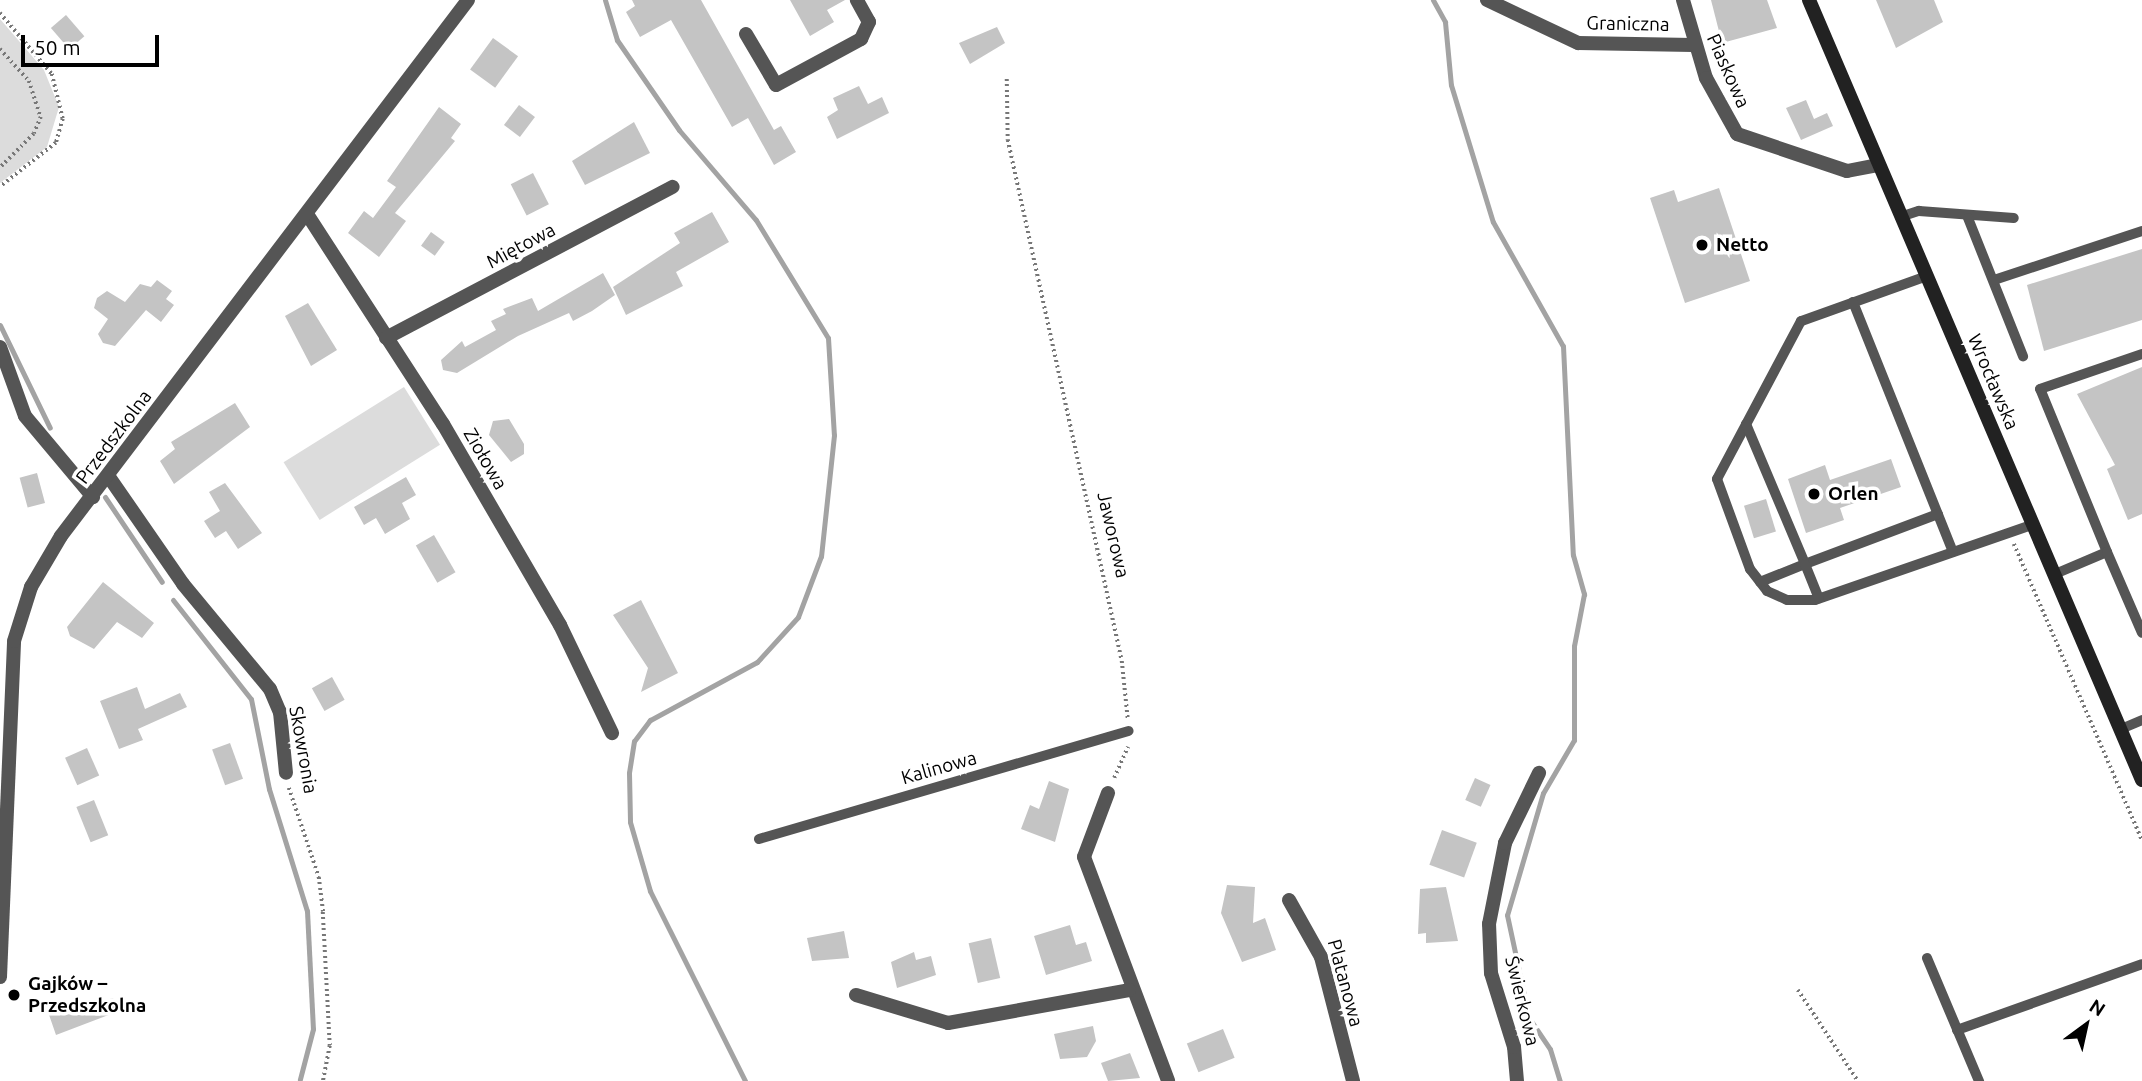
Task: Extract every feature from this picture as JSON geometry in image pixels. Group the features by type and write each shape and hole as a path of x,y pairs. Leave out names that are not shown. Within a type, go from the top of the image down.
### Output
{"main road":[{"name":"Wrocławska","path":"1809,0 1877,165 2034,524 2142,780"}],"street":[{"name":"Przedszkolna","path":"0,976 15,641 47,556 468,0"},
{"path":"746,34 776,85 861,39 869,22 857,0"},
{"name":"Graniczna","path":"1487,0 1578,43 1693,45"},
{"name":"Piaskowa","path":"1683,0 1693,45 1737,134 1847,171 1877,165"},
{"name":"Miętowa","path":"386,338 673,187"},
{"name":"Ziołowa","path":"307,214 386,338 560,625 612,733"},
{"path":"0,347 25,416 93,497"},
{"name":"Skowronia","path":"109,477 183,584 270,689 280,712 286,774"},
{"name":"Świerkowa","path":"1517,1081 1514,1047 1491,973 1489,924 1505,843 1539,773"},
{"path":"1108,793 1083,857 1129,990 1168,1081"},
{"name":"Platanowa","path":"1289,900 1321,957 1353,1081"},
{"path":"856,995 948,1023 1129,990"}],"lane":[{"path":"1900,216 1919,211 1968,218 2014,219"},
{"path":"1968,218 2023,356"},
{"path":"1994,280 2142,230"},
{"path":"1927,276 1801,321 1717,479 1760,582 1787,600 1819,598 2034,524"},
{"path":"1853,302 1953,552"},
{"path":"2142,354 2040,389 2142,633"},
{"path":"1746,424 1819,598"},
{"path":"1760,582 1938,514"},
{"path":"2055,574 2106,552"},
{"path":"2121,729 2142,720"},
{"name":"Kalinowa","path":"759,839 1129,731"},
{"path":"1927,958 1979,1081"},
{"path":"1957,1030 2142,964"}],"path":[{"path":"0,13 52,74 62,97 56,144 0,187"},
{"path":"0,49 29,81 41,117 34,134 0,168"},
{"name":"Jaworowa","path":"1007,79 1008,140 1122,662 1129,731 1108,793"},
{"path":"2011,532 2142,840"},
{"name":"Skowronia","path":"286,774 319,877 330,989 323,1081"},
{"path":"1798,990 1858,1081"}],"shaded area":[{"path":"0,19 44,70 59,107 47,147 0,183"},
{"path":"404,387 440,445 320,520 284,462"}],"building":[{"path":"632,0 701,0 774,130 781,126 796,152 774,165 748,118 732,127 671,20 640,37 626,12 635,6"},
{"path":"790,0 845,0 827,10 834,22 810,36"},
{"path":"1711,0 1767,0 1777,28 1722,43"},
{"path":"1876,0 1934,0 1943,22 1896,48"},
{"path":"66,15 84,36 69,49 51,28"},
{"path":"997,27 1005,43 970,64 959,43"},
{"path":"493,38 518,56 495,88 470,70"},
{"path":"859,86 868,104 882,97 889,113 837,139 827,117 838,110 833,98"},
{"path":"1806,100 1814,119 1827,113 1833,126 1801,140 1786,108"},
{"path":"519,105 535,117 520,137 504,125"},
{"path":"439,107 461,124 451,138 455,141 395,213 406,221 379,257 348,233 364,211 373,218 396,187 387,181"},
{"path":"634,122 650,153 585,185 572,161"},
{"path":"533,173 549,204 527,216 511,184"},
{"name":"Netto","path":"1719,188 1750,281 1685,303 1650,198 1674,190 1678,202"},
{"path":"712,212 729,242 676,272 683,286 626,315 613,287 680,243 674,233"},
{"path":"431,232 445,242 435,256 421,246"},
{"path":"2142,249 2142,320 2044,351 2027,285"},
{"path":"603,273 615,295 592,311 573,321 569,313 518,336 457,373 443,370 441,360 462,341 465,347 496,330 491,321 506,314 503,309 532,298 538,311"},
{"path":"157,280 172,291 166,299 174,305 161,322 146,310 115,346 103,343 98,334 108,319 94,308 97,298 107,291 125,302 140,284 151,287"},
{"path":"308,303 337,350 311,366 285,316"},
{"path":"2142,367 2142,514 2128,520 2107,469 2115,465 2077,394"},
{"path":"235,403 250,427 174,484 160,461 175,449 171,442"},
{"path":"509,419 524,444 524,454 511,462 489,435 493,421"},
{"path":"1891,459 1901,487 1840,508 1844,520 1806,533 1788,479 1825,465 1830,480"},
{"path":"37,473 45,503 28,508 20,478"},
{"path":"406,477 416,495 402,503 410,519 385,534 376,518 364,525 354,507"},
{"path":"225,483 262,533 238,549 226,531 215,538 204,521 220,511 209,492"},
{"path":"1766,499 1776,532 1754,538 1744,506"},
{"path":"434,535 456,572 437,583 416,546"},
{"path":"103,582 154,623 142,638 117,622 94,649 70,636 67,627"},
{"path":"641,600 678,673 641,692 648,668 613,615"},
{"path":"332,677 345,700 324,711 312,688"},
{"path":"137,687 145,709 180,693 187,707 138,729 143,740 119,749 100,701"},
{"path":"230,743 243,779 225,785 212,749"},
{"path":"87,748 99,775 77,785 65,758"},
{"path":"1475,778 1491,785 1481,807 1465,800"},
{"path":"1049,781 1069,789 1055,842 1021,829 1030,805 1039,809"},
{"path":"94,800 108,835 91,842 76,807"},
{"path":"1442,830 1477,843 1464,877 1429,865"},
{"path":"1227,885 1255,887 1253,923 1265,918 1276,950 1242,962 1221,913"},
{"path":"1446,887 1458,941 1426,943 1426,933 1418,934 1420,889"},
{"path":"1070,925 1076,945 1086,942 1092,961 1046,975 1034,936"},
{"path":"844,931 849,958 812,961 807,938"},
{"path":"991,938 1000,978 978,983 969,943"},
{"path":"914,952 916,960 931,956 936,975 897,988 891,962"},
{"path":"113,998 119,1011 56,1035 47,1009 76,999 79,1009"},
{"path":"1093,1026 1096,1041 1087,1057 1060,1059 1054,1034"},
{"path":"1223,1029 1235,1058 1198,1072 1187,1044"},
{"path":"1130,1053 1140,1078 1108,1081 1101,1063"}],"waterway":[{"path":"605,0 617,40 679,130 756,220 828,338 834,435 821,556 798,617 757,662 650,720 634,741 629,773 630,822 650,891 745,1081"},
{"path":"1433,0 1445,22 1451,85 1493,222 1563,346 1573,555 1584,594 1574,646 1574,740 1543,793 1507,915 1529,1018 1550,1049 1560,1081"},
{"path":"0,325 50,428"},
{"path":"105,497 162,582"},
{"path":"173,600 251,699 269,789 307,911 313,1029 300,1079"}],"place":[{"name":"Netto","path":"1702,245"},
{"name":"Orlen","path":"1814,494"},
{"name":"Gajków – Przedszkolna","path":"14,995"}]}
